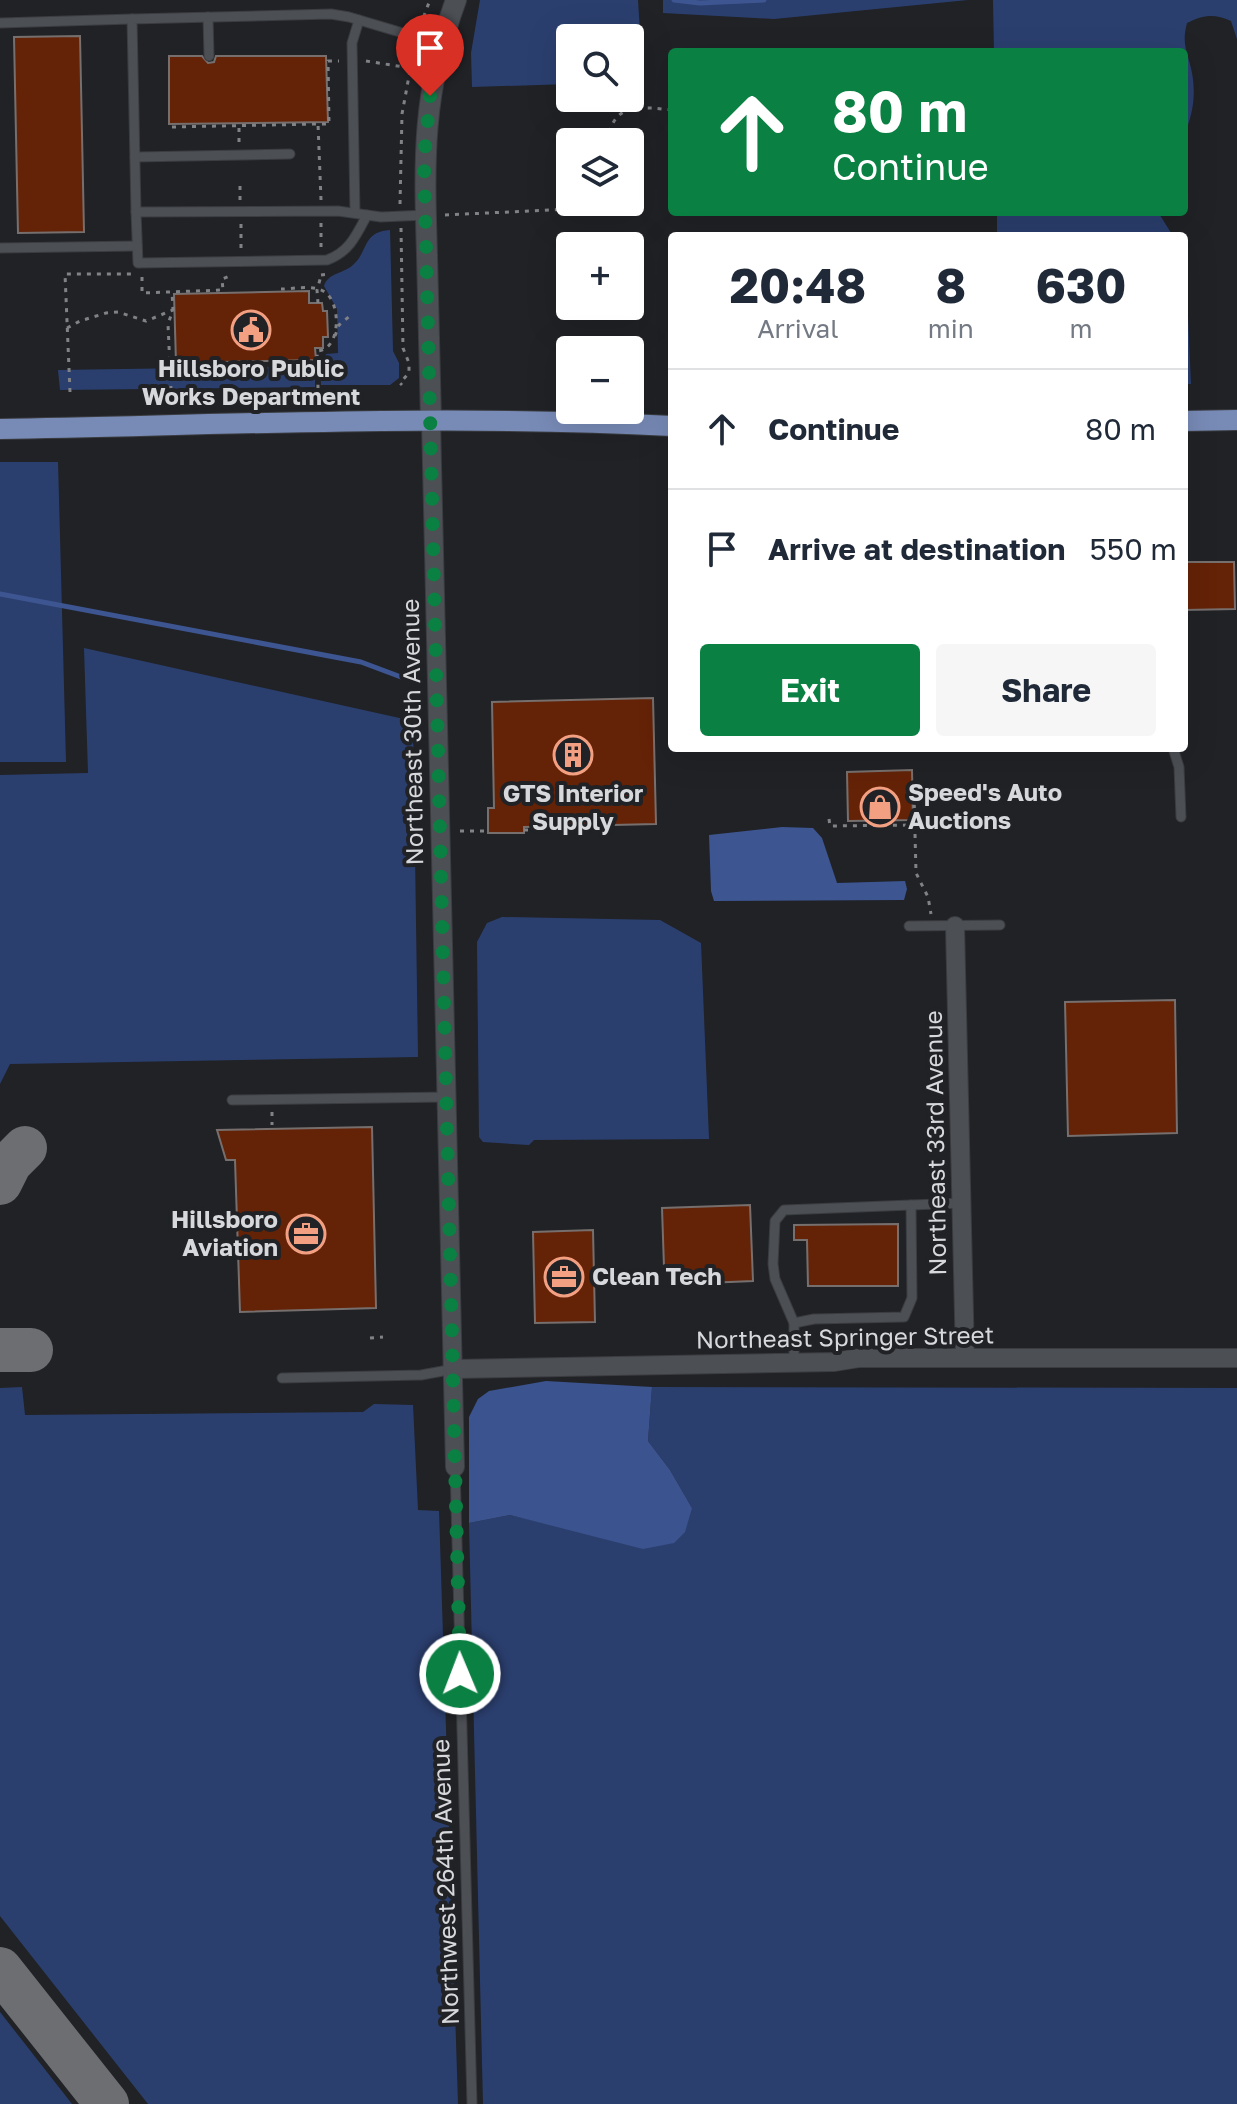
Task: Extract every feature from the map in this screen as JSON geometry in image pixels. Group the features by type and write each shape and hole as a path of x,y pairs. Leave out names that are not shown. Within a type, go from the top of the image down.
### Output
{"main road":[{"path":"1188,421 1237,420"},
{"path":"0,429 431,421 565,421 668,426"}],"street":[{"name":"Northeast 30th Avenue","path":"455,1467 431,421 436,215 426,116 440,44 456,0"},
{"name":"Northeast 33rd Avenue","path":"955,926 965,1358"},
{"name":"Northeast Springer Street","path":"454,1369 834,1362 859,1358 1237,1358"}],"lane":[{"path":"0,23 331,14 440,44"},
{"path":"208,17 209,56"},
{"path":"132,19 138,263 327,260 342,254 367,215"},
{"path":"355,213 352,43 359,20"},
{"path":"135,157 290,154"},
{"path":"136,212 338,211 367,215 436,215"},
{"path":"0,248 137,246"},
{"path":"1174,752 1179,767 1181,817"},
{"path":"909,926 1000,925"},
{"path":"232,1100 448,1097"},
{"path":"794,1363 794,1323 775,1279 773,1264 775,1221 784,1210 962,1203"},
{"path":"794,1323 814,1319 904,1317 912,1298 911,1205"},
{"path":"282,1378 421,1375 454,1369"},
{"name":"Northwest 264th Avenue","path":"455,1467 472,2104"}],"path":[{"path":"420,27 430,0"},
{"path":"610,128 615,118 626,110 639,107 668,110"},
{"path":"172,127 318,124"},
{"path":"239,126 239,142"},
{"path":"240,186 240,204"},
{"path":"436,215 556,210"},
{"path":"321,221 321,251"},
{"path":"241,222 241,252"},
{"path":"318,303 321,272"},
{"path":"70,392 65,274 139,274 142,276 142,293 223,290 222,279 242,275"},
{"path":"281,289 327,293 332,301 335,336"},
{"path":"171,390 168,324 173,310 172,292"},
{"path":"67,328 98,314 118,312 146,321 173,310"},
{"path":"318,388 317,351 324,351 332,345 344,319 351,315"},
{"path":"914,794 916,873 928,897 932,917"},
{"path":"829,819 830,826 914,825"},
{"path":"524,830 541,830"},
{"path":"460,831 488,831"},
{"path":"272,1111 272,1125"},
{"path":"370,1338 383,1337"}],"shaded area":[{"path":"480,0 638,0 639,24 556,24 556,84 472,87 471,53"},
{"path":"663,0 968,0 774,19 663,13"},
{"path":"993,0 1237,0 1237,39 1231,21 1209,16 1187,23 1186,48 994,48"},
{"path":"1188,56 1193,81 1192,112 1188,124"},
{"path":"997,216 1160,216 1170,232 997,232"},
{"path":"390,230 393,351 399,363 399,378 390,385 321,385 320,361 325,360 326,354 338,353 337,309 324,286 331,277 356,262 369,239"},
{"path":"1188,316 1191,384 1188,384"},
{"path":"315,366 315,387 60,390 58,370"},
{"path":"0,462 58,462 66,762 0,762"},
{"path":"84,648 413,721 418,1057 10,1064 0,1084 0,775 88,773"},
{"path":"782,827 813,828 822,838 837,883 905,881 907,889 904,900 714,901 709,835"},
{"path":"502,917 660,920 701,943 709,1139 534,1140 529,1145 483,1142 479,1137 477,942 487,923"},
{"path":"546,1381 652,1387 648,1441 670,1470 692,1508 685,1532 674,1543 643,1549 510,1515 469,1523 469,1417 478,1399 489,1391"},
{"path":"22,1387 25,1415 363,1412 374,1404 413,1405 418,1510 439,1511 458,2104 148,2104 0,1916 0,1388"},
{"path":"652,1387 1237,1388 1237,2104 483,2104 469,1523 510,1515 565,1528 692,1508 670,1470 648,1441"},
{"path":"0,2012 72,2104 0,2104"}],"building":[{"path":"80,36 84,232 18,233 14,37"},
{"path":"169,56 202,56 208,63 214,62 216,56 326,56 328,122 169,124"},
{"name":"Hillsboro Public Works Department","path":"309,291 309,303 322,303 323,311 327,311 328,337 323,337 323,348 315,348 316,360 176,363 174,294"},
{"path":"1188,562 1234,562 1235,609 1188,610"},
{"name":"GTS Interior Supply","path":"653,698 656,824 524,827 524,833 488,833 488,808 494,808 492,702"},
{"name":"Speed's Auto Auctions","path":"912,770 913,820 848,821 847,772"},
{"path":"1175,1000 1177,1133 1068,1136 1065,1002"},
{"name":"Hillsboro Aviation","path":"372,1127 376,1308 240,1312 235,1160 226,1160 217,1130"},
{"path":"750,1205 753,1281 682,1284 681,1266 664,1267 662,1208"},
{"path":"898,1224 898,1286 808,1286 807,1240 794,1240 794,1225"},
{"name":"Clean Tech","path":"593,1230 595,1322 535,1323 533,1232"}],"waterway":[{"path":"674,0 700,3 764,0"},
{"path":"0,594 361,662 409,680"}],"taxiway":[{"path":"0,1183 10,1163 25,1148"},
{"path":"0,1350 31,1350"},
{"path":"0,1969 107,2104"}],"place":[{"name":"Hillsboro Public Works Department","path":"251,330"},
{"name":"GTS Interior Supply","path":"573,755"},
{"name":"Speed's Auto Auctions","path":"880,807"},
{"name":"Hillsboro Aviation","path":"306,1234"},
{"name":"Clean Tech","path":"564,1277"}],"route":[{"path":"430,96 424,160 460,1674"}]}
